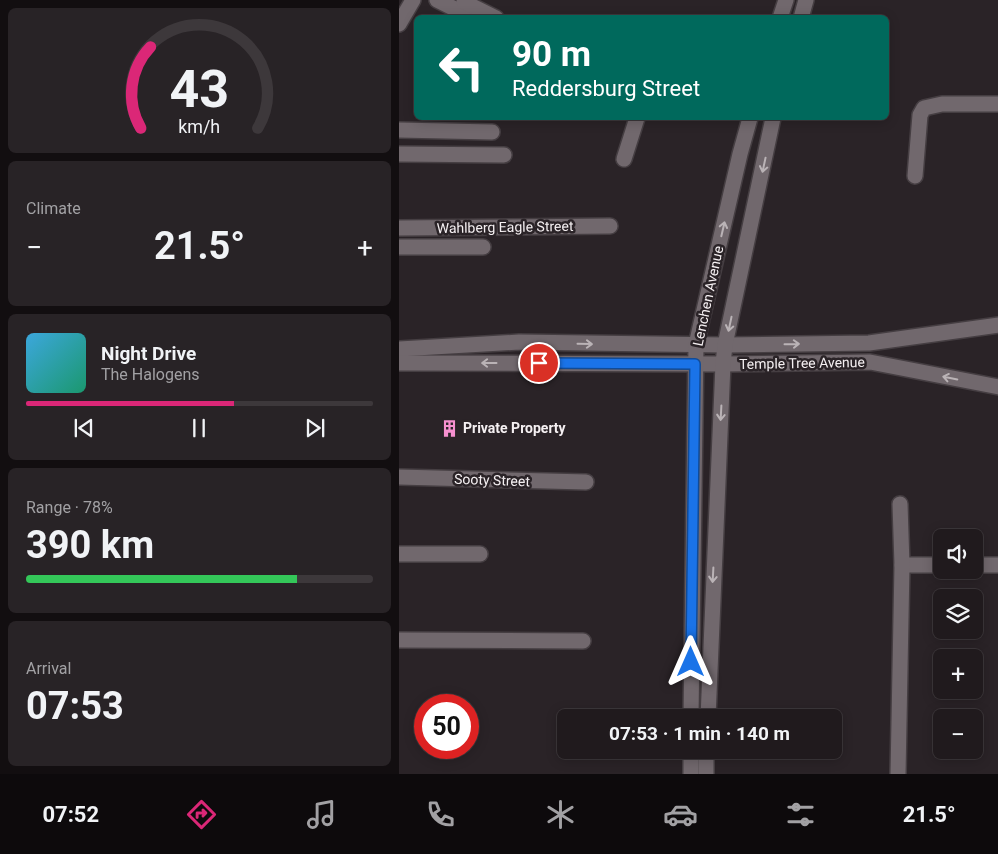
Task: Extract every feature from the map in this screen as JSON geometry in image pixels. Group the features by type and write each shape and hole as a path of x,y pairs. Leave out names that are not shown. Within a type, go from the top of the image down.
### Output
{"street":[{"path":"399,24 413,0"},
{"path":"437,0 467,15"},
{"path":"460,0 490,15"},
{"path":"781,15 786,0"},
{"path":"802,15 806,0"},
{"path":"915,176 920,116 924,108 942,104 998,104"},
{"path":"624,159 636,120"},
{"name":"Lenchen Avenue","path":"691,709 696,345 749,120"},
{"name":"Lenchen Avenue","path":"708,709 725,345 773,120"},
{"path":"399,130 493,132"},
{"path":"399,154 504,156"},
{"name":"Wahlberg Eagle Street","path":"399,228 611,226"},
{"name":"Wahlberg Eagle Street","path":"399,247 483,247"},
{"name":"Temple Tree Avenue","path":"399,348 519,342 696,345 869,342 998,325"},
{"name":"Temple Tree Avenue","path":"399,363 723,364 870,362 998,387"},
{"name":"Sooty Street","path":"399,477 586,482"},
{"path":"898,774 902,565 899,504"},
{"path":"399,554 480,554"},
{"path":"983,565 998,564"},
{"path":"902,565 933,565"},
{"path":"399,640 583,641"},
{"path":"691,759 691,774"},
{"path":"705,774 706,759"}],"place":[{"name":"Private Property","path":"449,428"}],"route":[{"path":"539,363 695,364 691,662"}]}
